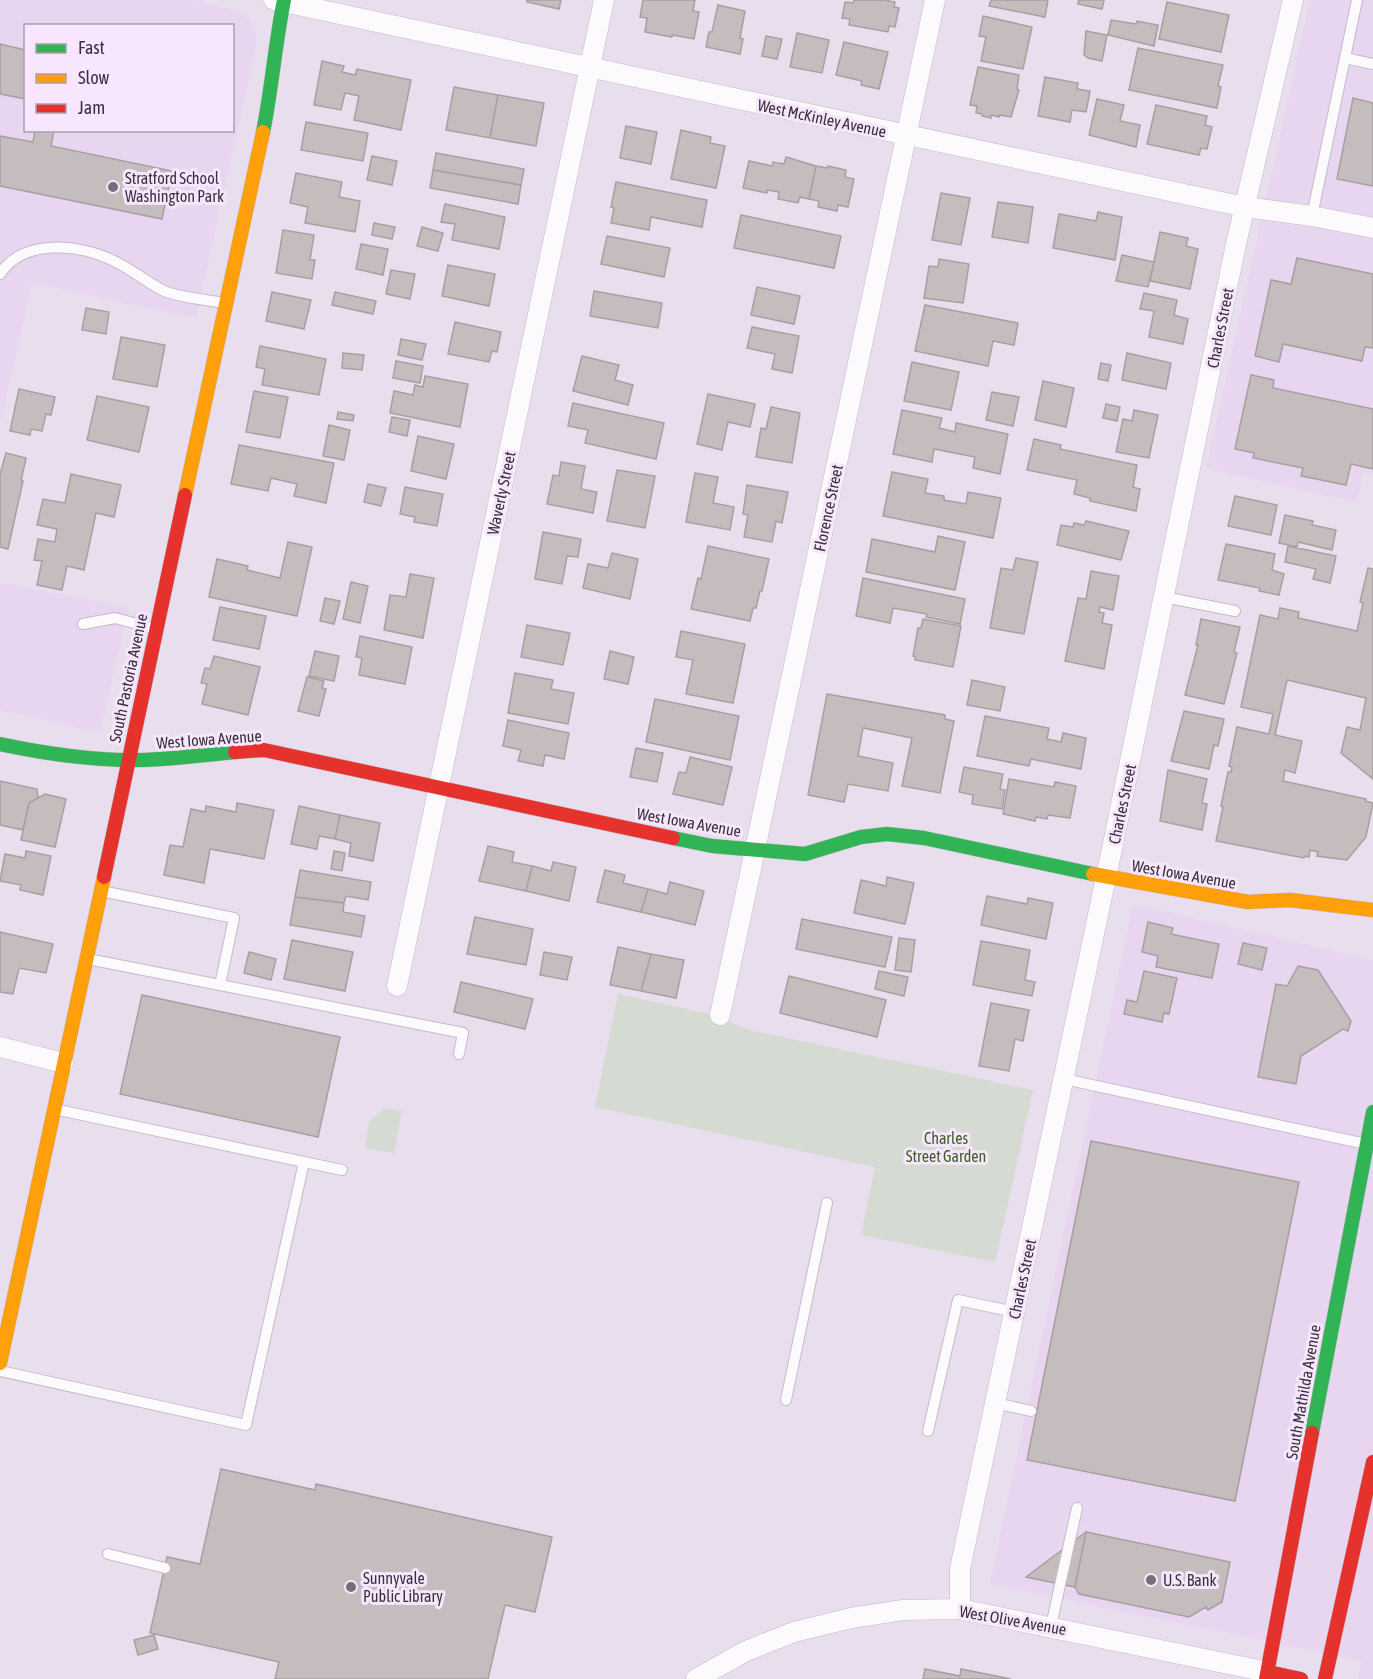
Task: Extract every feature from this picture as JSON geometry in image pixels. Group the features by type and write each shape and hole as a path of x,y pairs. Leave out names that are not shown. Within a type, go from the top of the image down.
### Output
{"street":[{"name":"Waverly Street","path":"397,986 603,0"},
{"name":"Florence Street","path":"720,1015 935,0"},
{"name":"Charles Street","path":"960,1609 960,1569 1245,207 1293,0"},
{"name":"West McKinley Avenue","path":"280,1 1245,207 1312,216 1373,228"},
{"name":"South Pastoria Avenue","path":"0,1363 269,102 280,1"},
{"name":"West Iowa Avenue","path":"0,744 67,757 127,760 264,750 712,846 805,854 861,837 887,834 924,838 1106,877 1248,902 1290,900 1373,910"},
{"path":"0,1047 63,1063"},
{"name":"South Mathilda Avenue","path":"1267,1675 1373,1112"},
{"path":"1325,1679 1373,1462"},
{"name":"West Olive Avenue","path":"696,1679 746,1651 794,1632 851,1618 903,1610 960,1609 1051,1626 1267,1675 1301,1679"}],"lane":[{"path":"1312,216 1357,0"},
{"path":"1346,58 1373,64"},
{"path":"0,274 7,263 22,254 47,247 80,250 112,260 163,291 227,303"},
{"path":"1164,597 1235,611"},
{"path":"83,624 115,618 156,629"},
{"path":"101,891 234,918 220,985"},
{"path":"87,958 464,1033 459,1054"},
{"path":"1064,1079 1366,1144"},
{"path":"53,1109 342,1170"},
{"path":"0,1371 246,1425 304,1162"},
{"path":"786,1400 827,1203"},
{"path":"928,1431 958,1300 1015,1312"},
{"path":"996,1403 1031,1411"},
{"path":"1051,1626 1077,1508"},
{"path":"108,1554 165,1568"}],"shaded area":[{"name":"Stratford School Washington Park","path":"0,0 197,0 244,14 252,23 256,33 256,45 196,318 32,283 0,424"},
{"path":"1310,0 1373,0 1373,474 1363,472 1357,502 1206,469"},
{"path":"0,583 129,607 100,732 0,710"},
{"path":"1133,904 1373,960 1373,1679 1358,1679 1362,1661 990,1584"}],"green space":[{"name":"Charles Street Garden","path":"618,994 701,1012 754,1031 1033,1090 995,1262 861,1235 875,1167 595,1107"},
{"path":"384,1108 402,1111 394,1153 365,1148 369,1122"}],"building":[{"path":"527,0 561,0 559,9 527,2"},
{"path":"643,0 695,0 693,11 699,12 694,39 645,32 647,18 640,17"},
{"path":"854,0 895,2 894,7 899,8 895,27 889,26 888,32 849,25 850,19 842,18 845,2 853,3"},
{"path":"991,0 1048,0 1045,17 989,6"},
{"path":"1079,0 1104,0 1102,9 1078,4"},
{"path":"1167,2 1229,15 1221,52 1159,39"},
{"path":"718,5 745,11 740,38 743,39 740,54 706,47"},
{"path":"983,16 1032,27 1023,69 981,61 986,37 979,36"},
{"path":"1111,20 1158,25 1154,46 1108,35"},
{"path":"1086,31 1107,35 1102,61 1084,55"},
{"path":"797,33 829,40 822,73 790,67"},
{"path":"766,36 782,39 777,59 762,56"},
{"path":"844,42 888,52 879,89 861,85 862,81 836,75"},
{"path":"0,44 24,50 24,99 0,94"},
{"path":"1138,48 1223,65 1218,86 1221,87 1217,108 1129,90"},
{"path":"322,61 344,66 342,72 355,75 357,69 411,80 401,130 354,120 359,96 345,93 341,110 314,105"},
{"path":"978,67 1019,75 1017,89 1019,90 1011,117 982,116 976,113 977,106 970,105"},
{"path":"1045,77 1078,83 1077,89 1090,91 1086,112 1072,110 1070,122 1038,116"},
{"path":"454,87 498,95 490,138 446,130"},
{"path":"498,95 544,103 536,146 490,138"},
{"path":"1353,98 1373,103 1373,186 1337,179"},
{"path":"1097,99 1124,105 1120,121 1140,125 1136,147 1089,135"},
{"path":"1156,105 1207,116 1205,125 1212,127 1207,149 1201,148 1199,155 1147,144"},
{"path":"306,122 368,133 363,161 301,150"},
{"path":"626,126 657,132 651,164 620,158"},
{"path":"681,130 711,137 710,143 725,146 716,188 671,179"},
{"path":"35,132 54,132 51,146 172,171 162,219 0,186 0,136 33,142"},
{"path":"436,153 524,169 521,185 433,170"},
{"path":"372,156 397,161 392,185 367,180"},
{"path":"786,157 816,166 809,199 800,197 798,203 778,199 779,192 767,190 767,193 743,188 749,161 772,166 773,162 784,164"},
{"path":"816,166 846,170 845,177 854,179 848,207 838,205 837,211 818,207 819,201 809,199"},
{"path":"433,170 521,185 518,204 430,188"},
{"path":"296,173 342,182 339,197 360,201 355,232 305,223 308,207 290,203"},
{"path":"616,182 707,200 702,227 651,217 649,230 611,223 614,208 611,207"},
{"path":"941,193 970,198 961,245 932,240"},
{"path":"998,202 1033,207 1028,243 992,237"},
{"path":"445,204 505,217 499,249 452,240 455,224 441,222"},
{"path":"1098,212 1122,217 1115,260 1053,248 1059,214 1096,221"},
{"path":"741,215 841,236 834,268 734,248"},
{"path":"374,223 395,227 392,239 372,235"},
{"path":"422,227 443,233 438,251 417,246"},
{"path":"283,230 314,235 310,260 315,260 312,279 276,273"},
{"path":"1160,232 1188,238 1186,246 1198,249 1190,289 1150,281"},
{"path":"607,236 670,248 664,277 601,264"},
{"path":"361,244 388,249 383,275 356,269"},
{"path":"1122,255 1154,262 1148,287 1116,281"},
{"path":"1297,258 1373,274 1373,348 1365,347 1362,361 1283,344 1279,362 1255,356 1271,280 1291,284"},
{"path":"939,259 969,264 963,303 924,298 929,266 938,267"},
{"path":"448,265 495,274 489,306 442,296"},
{"path":"391,270 415,274 410,299 386,294"},
{"path":"757,287 800,296 794,324 751,315"},
{"path":"594,291 662,303 658,328 590,316"},
{"path":"272,292 311,300 304,329 266,321"},
{"path":"335,292 376,301 373,314 332,305"},
{"path":"1144,293 1177,300 1174,315 1188,319 1183,344 1149,337 1154,311 1140,309"},
{"path":"925,305 1018,323 1014,345 993,341 988,366 915,351"},
{"path":"86,308 109,312 106,334 82,330"},
{"path":"455,322 501,332 497,352 492,351 489,362 448,354"},
{"path":"752,327 799,336 792,373 772,369 775,354 747,348"},
{"path":"121,337 165,345 157,387 113,379"},
{"path":"401,339 426,344 422,360 398,355"},
{"path":"260,346 326,359 319,395 262,385 265,369 256,367"},
{"path":"343,353 364,355 362,370 342,368"},
{"path":"1127,353 1171,363 1166,389 1122,380"},
{"path":"582,356 619,365 615,380 633,385 628,405 573,391"},
{"path":"396,361 423,366 420,383 393,378"},
{"path":"912,362 959,372 951,410 904,401"},
{"path":"1101,363 1111,365 1108,381 1098,379"},
{"path":"1251,375 1274,380 1273,388 1373,409 1373,469 1351,464 1346,485 1301,476 1303,468 1253,458 1254,453 1235,449"},
{"path":"425,376 468,384 460,427 390,413 394,391 413,395 415,385 423,387"},
{"path":"1043,381 1074,388 1066,427 1035,420"},
{"path":"19,389 55,397 51,415 46,414 42,431 31,429 30,435 10,431"},
{"path":"254,391 288,397 280,438 246,432"},
{"path":"992,392 1019,397 1013,426 986,420"},
{"path":"708,394 755,404 750,427 728,422 722,450 697,444"},
{"path":"97,396 149,407 139,452 87,440"},
{"path":"573,403 664,423 656,459 585,443 588,430 568,426"},
{"path":"1106,404 1120,407 1117,421 1103,418"},
{"path":"771,407 800,413 792,463 756,457 761,428 766,429"},
{"path":"902,410 942,418 939,428 955,432 956,423 1008,434 1000,474 973,468 975,457 934,449 932,462 893,454"},
{"path":"1134,410 1158,415 1149,458 1116,452 1123,419 1132,421"},
{"path":"338,412 354,415 353,421 337,419"},
{"path":"392,417 410,420 407,436 389,432"},
{"path":"329,425 350,430 344,460 323,456"},
{"path":"418,436 454,444 446,479 411,471"},
{"path":"1034,439 1061,445 1060,449 1137,465 1133,487 1140,489 1136,511 1090,501 1090,498 1074,494 1077,480 1027,470"},
{"path":"239,445 334,463 326,503 294,496 297,484 271,478 268,491 231,484"},
{"path":"6,453 26,458 8,549 0,547 0,474"},
{"path":"561,462 585,466 581,489 597,492 593,513 547,504 553,475 559,476"},
{"path":"617,470 655,476 645,528 607,521"},
{"path":"892,472 928,479 925,493 944,496 944,500 966,504 968,492 1001,498 993,538 883,516"},
{"path":"695,473 718,477 713,503 734,507 730,530 686,522"},
{"path":"71,474 121,485 114,517 96,513 84,570 67,566 62,590 37,585 42,561 34,560 38,539 55,542 57,529 37,525 43,499 65,503"},
{"path":"368,484 386,488 381,506 364,502"},
{"path":"747,485 788,492 782,523 776,521 772,542 744,537 748,515 743,514"},
{"path":"405,487 443,494 437,526 414,522 415,517 400,514"},
{"path":"1235,496 1277,505 1271,535 1228,526"},
{"path":"1285,515 1313,521 1312,525 1336,530 1332,550 1298,542 1297,547 1279,543"},
{"path":"1086,521 1129,531 1121,560 1057,545 1061,525 1073,527 1074,523 1084,525"},
{"path":"543,532 581,539 578,557 567,556 562,584 535,579"},
{"path":"938,536 965,542 955,590 866,572 872,539 935,552"},
{"path":"288,542 312,547 297,616 209,597 217,559 248,566 247,570 280,578"},
{"path":"1226,544 1275,554 1272,570 1284,574 1279,595 1259,591 1260,588 1218,580"},
{"path":"708,546 769,559 762,591 760,591 756,608 753,608 750,621 691,609 698,578 701,579"},
{"path":"1288,546 1336,556 1330,583 1313,579 1316,569 1285,562"},
{"path":"612,553 638,559 630,599 583,588 588,564 608,568"},
{"path":"1016,558 1038,562 1024,634 990,628 1001,568 1013,570"},
{"path":"1368,568 1373,569 1373,779 1341,753 1347,727 1360,730 1366,698 1287,680 1275,735 1302,741 1295,773 1285,770 1283,781 1366,799 1365,801 1373,803 1366,837 1347,860 1317,856 1318,852 1310,850 1309,857 1304,858 1216,841 1228,772 1231,772 1232,767 1229,766 1237,727 1269,734 1273,714 1241,707 1260,615 1278,619 1280,608 1299,612 1298,618 1357,631 1363,603 1360,602"},
{"path":"1091,571 1119,576 1113,610 1100,607 1099,612 1104,613 1102,623 1112,625 1104,669 1065,661 1078,598 1086,599"},
{"path":"410,574 434,578 423,638 384,630 390,595 406,597"},
{"path":"863,578 965,599 960,624 926,617 927,614 893,608 890,623 856,616"},
{"path":"351,582 368,586 360,623 343,619"},
{"path":"325,598 340,601 334,624 320,621"},
{"path":"220,607 266,616 259,649 213,640"},
{"path":"923,619 961,626 953,667 915,660 913,656 918,628 921,628"},
{"path":"1201,619 1240,627 1234,652 1237,653 1224,704 1185,695 1198,645 1196,645"},
{"path":"527,625 570,633 563,665 521,657"},
{"path":"681,631 745,644 733,703 686,694 693,660 676,657"},
{"path":"360,636 412,647 405,684 359,675 362,658 356,657"},
{"path":"315,651 339,656 334,681 309,676"},
{"path":"610,651 634,657 628,684 604,679"},
{"path":"214,656 260,667 248,715 202,704 207,684 201,683 205,668 210,669"},
{"path":"515,673 553,680 551,689 574,693 568,724 508,713"},
{"path":"307,677 324,681 322,688 326,689 319,716 298,711"},
{"path":"972,680 1005,687 1000,711 967,705"},
{"path":"827,694 945,715 945,719 954,721 940,793 902,786 912,738 863,728 858,756 893,763 888,791 848,784 844,802 808,795"},
{"path":"655,699 739,716 730,760 646,742"},
{"path":"1184,711 1224,719 1218,746 1214,745 1209,769 1171,761"},
{"path":"985,716 1049,728 1047,739 1061,742 1063,733 1086,738 1081,769 1031,759 1029,766 977,756"},
{"path":"508,720 569,733 564,759 545,755 543,766 518,761 521,750 503,746"},
{"path":"636,748 663,753 657,782 630,777"},
{"path":"690,757 732,767 723,805 673,794 679,772 686,773"},
{"path":"964,767 1003,774 1000,789 1005,790 1002,809 972,804 973,795 959,792"},
{"path":"1168,770 1207,779 1202,803 1207,804 1202,830 1160,821"},
{"path":"1009,779 1054,787 1055,782 1076,786 1070,818 1048,815 1047,819 1036,817 1035,821 1003,814"},
{"path":"0,781 37,789 38,798 29,803 23,830 0,825"},
{"path":"45,794 66,799 55,847 21,840 29,803"},
{"path":"237,803 274,810 264,859 210,849 204,883 164,875 170,845 183,847 191,809 205,812 206,806 236,812"},
{"path":"299,806 340,815 335,839 319,836 317,849 291,844"},
{"path":"340,815 380,823 373,861 349,856 351,843 335,839"},
{"path":"488,846 514,852 512,862 532,866 526,891 479,881"},
{"path":"26,851 51,856 43,895 20,890 21,885 0,881 5,854 25,858"},
{"path":"334,851 345,853 342,871 331,869"},
{"path":"553,862 576,867 569,901 526,891 532,866 551,871"},
{"path":"300,870 371,882 368,900 346,896 344,903 295,897"},
{"path":"605,870 625,875 623,883 648,889 641,912 597,902"},
{"path":"887,877 914,883 905,924 854,913 861,880 886,886"},
{"path":"670,882 704,891 695,925 641,912 648,889 667,894"},
{"path":"987,896 1027,904 1028,898 1053,903 1046,939 981,925"},
{"path":"295,897 344,903 343,912 365,916 361,937 290,925"},
{"path":"475,917 533,929 526,965 467,954"},
{"path":"802,919 892,937 885,967 796,949"},
{"path":"1148,922 1173,928 1171,934 1219,944 1212,978 1156,967 1158,956 1142,952"},
{"path":"0,932 53,944 46,973 19,968 13,994 0,992"},
{"path":"899,938 915,940 911,972 895,970"},
{"path":"292,940 353,952 345,991 284,979"},
{"path":"981,941 1030,950 1025,980 1035,982 1032,996 973,985"},
{"path":"1243,943 1267,948 1262,970 1238,964"},
{"path":"618,947 651,954 641,991 610,985"},
{"path":"249,952 276,959 271,980 244,973"},
{"path":"544,952 572,957 567,980 540,975"},
{"path":"651,954 684,960 676,998 641,991"},
{"path":"1298,966 1318,970 1351,1021 1348,1031 1343,1029 1301,1056 1296,1084 1258,1077 1276,984 1287,986"},
{"path":"879,971 908,977 904,996 875,989"},
{"path":"1144,971 1177,978 1169,1014 1164,1013 1162,1022 1124,1014 1127,1000 1137,1002"},
{"path":"789,976 886,1000 877,1037 780,1013"},
{"path":"461,982 533,999 525,1029 454,1012"},
{"path":"142,995 340,1037 318,1137 120,1094"},
{"path":"991,1003 1029,1010 1023,1041 1015,1039 1009,1071 979,1066"},
{"path":"1091,1141 1299,1182 1235,1501 1027,1460"},
{"name":"Sunnyvale Public Library","path":"221,1469 315,1490 316,1484 552,1537 535,1612 505,1605 488,1679 275,1679 279,1662 150,1633 167,1557 200,1564"},
{"name":"U.S. Bank","path":"1086,1532 1230,1562 1222,1602 1208,1610 1206,1607 1189,1617 1079,1594 1075,1587"},
{"path":"1086,1532 1075,1587 1026,1577"},
{"path":"154,1635 158,1649 138,1655 134,1640"},
{"path":"925,1669 960,1676 961,1669 1011,1679 923,1679"}],"traffic: fast":[{"path":"263,132 284,0"},
{"path":"0,744 71,756 125,760 166,759 235,752"},
{"path":"673,838 712,846 805,854 861,837 887,834 924,838 1093,874"},
{"path":"1312,1433 1373,1112"}],"traffic: slow":[{"path":"185,495 263,132"},
{"path":"1093,874 1248,902 1290,900 1373,910"},
{"path":"0,1363 104,877"}],"traffic: jam":[{"path":"104,877 185,495"},
{"path":"235,752 264,750 673,838"},
{"path":"1266,1679 1312,1433"},
{"path":"1325,1679 1373,1462"},
{"path":"1268,1672 1301,1679"}],"place":[{"name":"Stratford School Washington Park","path":"113,187"},
{"name":"U.S. Bank","path":"1151,1580"},
{"name":"Sunnyvale Public Library","path":"351,1587"}]}
